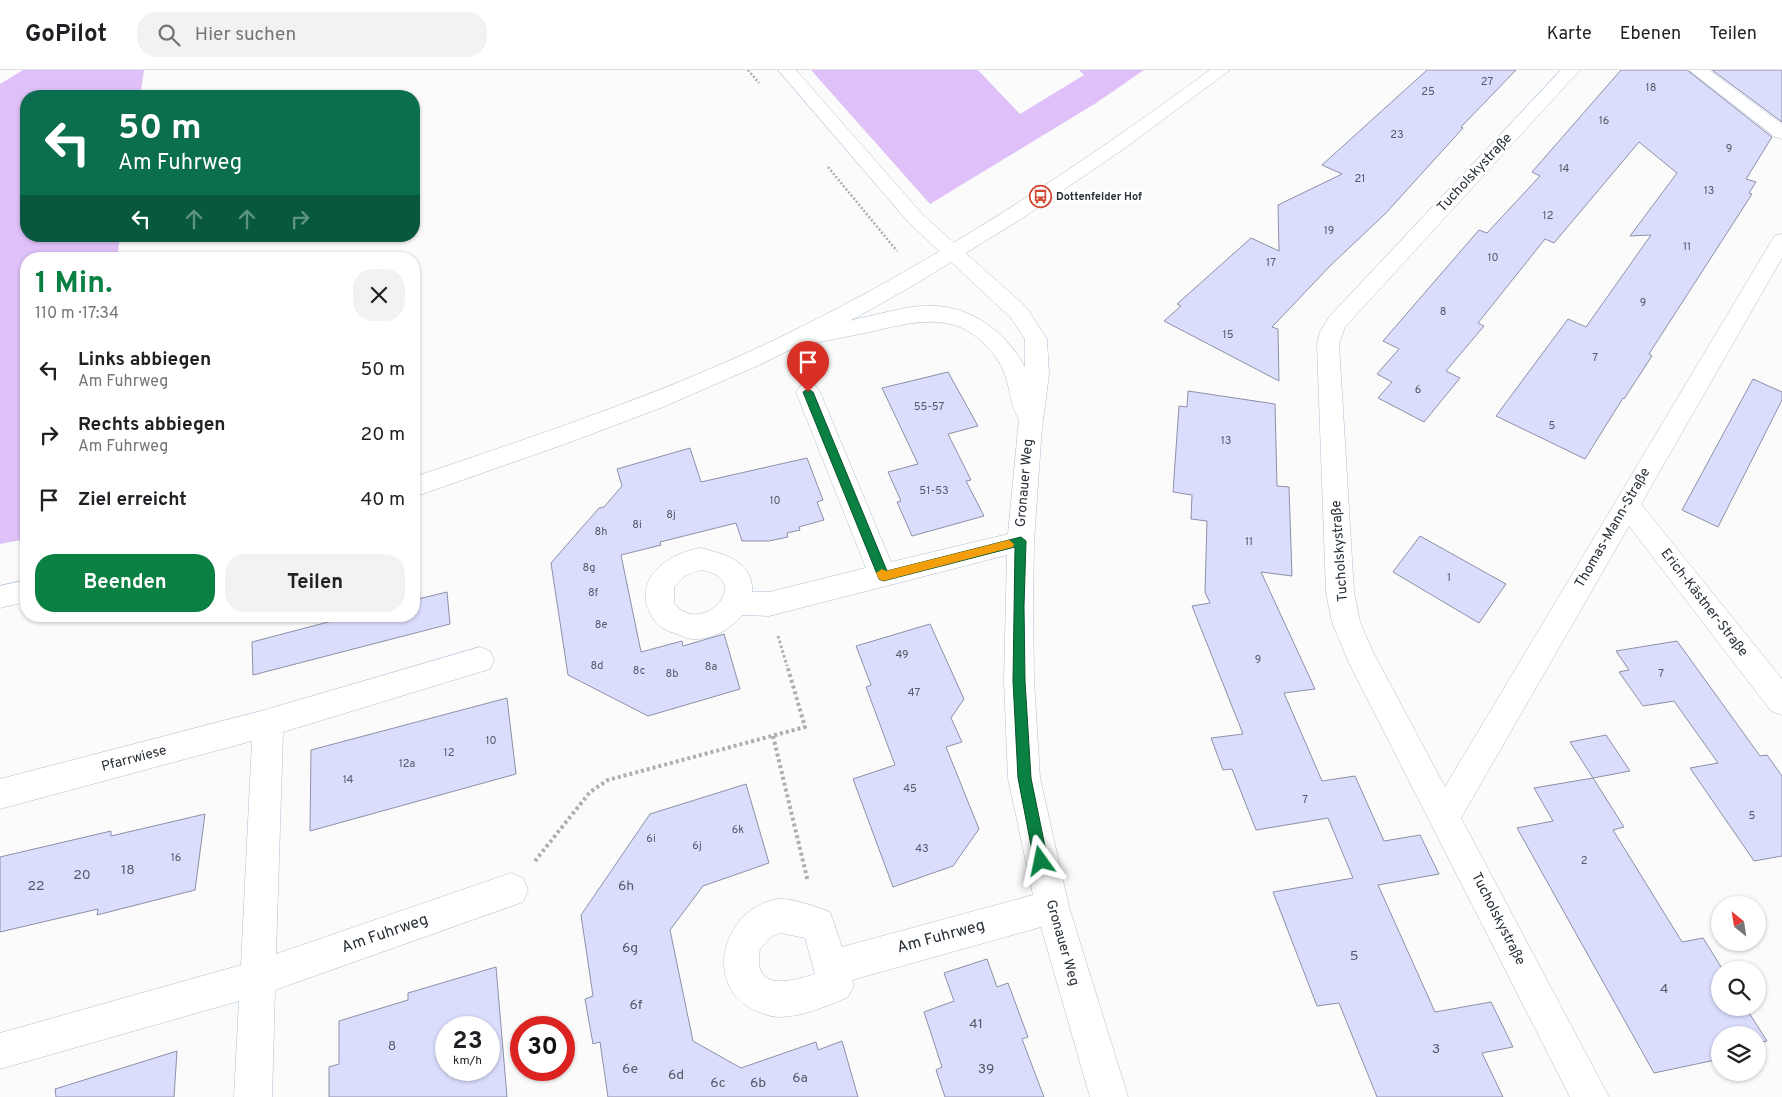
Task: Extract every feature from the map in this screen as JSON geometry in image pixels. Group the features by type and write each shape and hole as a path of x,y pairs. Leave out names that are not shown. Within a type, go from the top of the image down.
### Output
{"street":[{"path":"787,70 916,218 953,254"},
{"path":"420,484 603,421 719,374 795,339 875,298 953,254 1098,158 1220,70"},
{"name":"Tucholskystraße","path":"1571,70 1337,322 1331,332 1328,344 1340,592 1346,622 1359,654 1590,1097"},
{"path":"1698,70 1782,133"},
{"name":"Thomas-Mann-Straße","path":"1445,816 1782,240"},
{"name":"Gronauer Weg","path":"953,254 1018,312 1036,339 1038,375 1030,427 1021,541 1019,606 1019,681 1024,778 1052,907 1109,1097"},
{"name":"Gronauer Weg","path":"795,339 906,315 930,313 957,316 973,324 991,337 1007,354 1019,380 1030,427"},
{"path":"808,392 883,576"},
{"name":"Erich-Kästner-Straße","path":"1627,504 1782,702"},
{"path":"736,603 769,604 1021,541"},
{"path":"0,597 20,592"},
{"name":"Pfarrwiese","path":"0,794 268,723 480,660"},
{"path":"253,1097 268,723"},
{"name":"Am Fuhrweg","path":"258,978 511,890"},
{"name":"Am Fuhrweg","path":"831,968 1052,907"},
{"path":"780,916 818,924 836,985 787,998 773,999 760,995 750,987 742,974 740,962 747,936 756,926 768,919 780,916"},
{"path":"0,1051 258,978"}],"path":[{"path":"511,890 590,792 608,780 805,727 769,604"},
{"path":"773,736 818,924"}],"shaded area":[{"path":"23,70 144,70 141,90 20,90 20,242 119,242 118,252 20,252 20,540 0,544 0,84"},
{"path":"811,70 978,70 1020,114 1084,75 1079,70 1144,70 1096,103 930,204"}],"building":[{"path":"1427,70 1516,70 1461,127 1463,128 1385,214 1331,265 1272,327 1278,329 1279,381 1164,321 1181,306 1177,304 1251,238 1279,251 1278,205 1342,174 1322,165"},
{"path":"1621,70 1687,70 1772,137 1746,179 1756,182 1749,193 1752,194 1649,354 1652,356 1585,459 1496,416 1568,319 1586,327 1651,235 1630,236 1677,173 1639,142 1554,243 1545,239 1478,323 1484,326 1446,371 1460,378 1424,422 1378,398 1392,382 1377,374 1399,349 1383,341 1479,230 1487,233 1540,176 1532,172"},
{"path":"1712,70 1782,70 1782,122"},
{"path":"948,372 978,426 948,434 971,480 966,481 984,516 912,536 897,502 901,501 888,472 918,464 882,388"},
{"path":"1753,379 1782,392 1782,400 1718,527 1682,510"},
{"path":"1188,391 1275,404 1277,486 1289,487 1292,576 1261,572 1315,689 1284,693 1322,781 1355,776 1384,841 1420,835 1439,874 1378,885 1435,1012 1491,1002 1513,1047 1482,1053 1503,1097 1377,1097 1339,1003 1317,1006 1273,892 1353,878 1328,818 1256,830 1232,769 1223,770 1211,738 1243,734 1192,606 1210,603 1205,592 1207,521 1191,519 1192,495 1173,492 1179,406 1187,407"},
{"path":"690,448 701,482 807,458 823,500 817,502 824,520 799,527 800,530 787,533 788,537 769,541 742,541 736,523 660,542 661,545 621,555 641,652 682,641 683,646 724,634 740,689 648,716 568,675 551,563 599,508 604,507 622,486 617,469"},
{"path":"1420,536 1506,584 1479,623 1393,572"},
{"path":"447,592 450,624 253,675 252,642 328,622 420,622 420,599"},
{"path":"930,624 964,699 951,718 962,742 946,747 979,829 953,866 893,887 853,779 895,765 866,687 871,685 856,646"},
{"path":"1677,641 1760,756 1767,755 1782,776 1782,856 1754,861 1690,768 1718,763 1674,701 1643,706 1619,672 1629,670 1616,651"},
{"path":"507,698 516,774 310,831 311,750"},
{"path":"1606,735 1630,771 1593,778 1570,742"},
{"path":"1593,778 1624,827 1613,830 1682,942 1703,938 1717,961 1711,961 1711,1016 1751,1016 1757,1026 1711,1026 1711,1061 1654,1073 1517,828 1553,821 1534,788"},
{"path":"746,784 769,863 703,886 670,930 693,1041 741,1068 816,1042 818,1050 842,1041 858,1097 608,1097 600,1042 593,1044 585,999 593,996 581,915 650,814"},
{"path":"205,814 195,890 97,915 98,909 0,932 0,857 111,831 111,836"},
{"path":"987,959 997,987 1008,983 1028,1037 1022,1039 1044,1097 945,1097 936,1070 942,1067 924,1012 954,1001 944,973"},
{"path":"496,967 507,1097 329,1097 329,1067 339,1064 339,1021 408,1000 408,993"},
{"path":"177,1051 174,1097 56,1097 55,1089"}],"slow traffic":[{"path":"882,573 883,576 1009,544"}],"place":[{"name":"Dottenfelder Hof","path":"1040,197"}],"route":[{"path":"808,392 883,576 1021,541 1019,681 1024,778 1041,861"}]}
